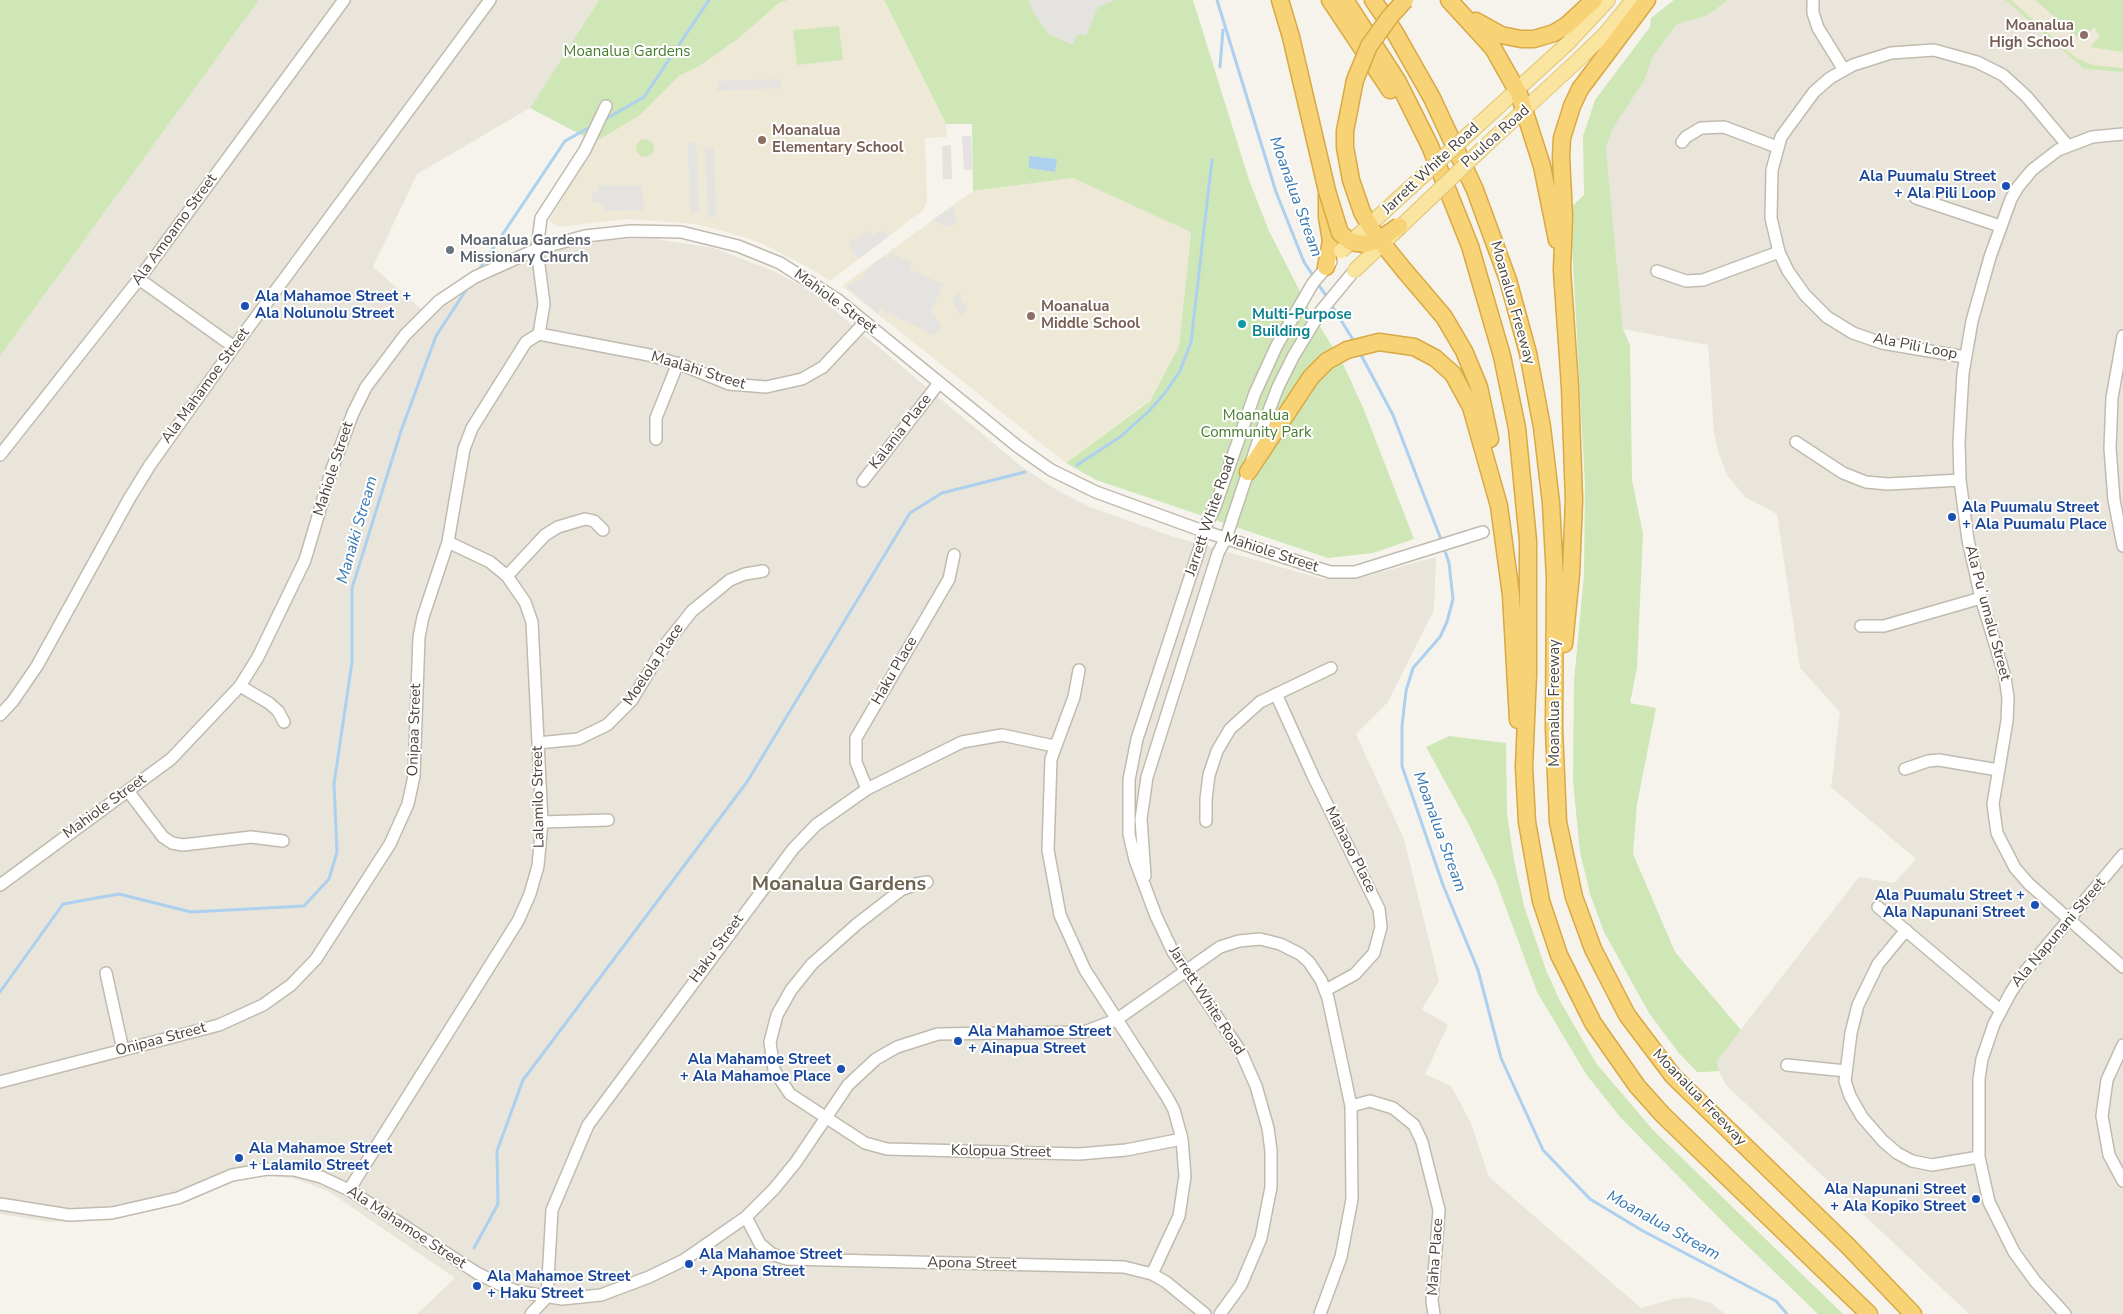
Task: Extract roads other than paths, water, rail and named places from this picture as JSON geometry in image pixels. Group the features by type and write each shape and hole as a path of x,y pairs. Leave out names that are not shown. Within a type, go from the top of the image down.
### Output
{"highway":[{"path":"1280,0 1291,38 1327,192 1346,247 1377,241 1399,226"},
{"path":"1330,0 1380,74 1449,197"},
{"name":"Moanalua Freeway","path":"1345,0 1398,82 1430,146 1470,246 1493,318 1510,391 1522,466 1528,541 1529,598 1524,767 1527,822 1532,862 1541,901 1559,955 1584,1007 1615,1057 1663,1115 1869,1314"},
{"name":"Moanalua Freeway","path":"1373,0 1394,31 1432,98 1475,190 1508,280 1530,362 1546,454 1554,540 1556,784 1560,832 1574,897 1601,966 1627,1015 1649,1046 1680,1082 1912,1312"},
{"path":"1405,0 1378,32 1365,54 1354,80 1345,131 1346,147 1351,180 1362,212 1374,233 1456,335 1472,369 1491,440 1511,595 1514,682 1527,822"},
{"path":"1449,0 1493,48 1517,90 1542,166 1562,270"},
{"path":"1449,0 1501,36 1521,39 1554,33 1567,25 1594,0"},
{"path":"1556,784 1571,574 1574,500 1570,387 1562,270 1564,216 1561,157 1567,120 1572,106 1594,69 1647,0"},
{"path":"1326,267 1331,241 1327,217 1327,192"},
{"path":"1248,472 1263,452 1299,392 1328,361 1357,346 1379,342 1396,344 1414,347 1430,355 1453,374 1460,384 1471,407 1499,506"}],"main road":[{"name":"Puuloa Road","path":"1517,90 1568,43 1608,0"},
{"name":"Puuloa Road","path":"1354,271 1399,226 1606,34 1633,0"},
{"name":"Jarrett White Road","path":"1346,247 1517,90"}],"street":[{"name":"Ala Amoamo Street","path":"0,455 139,279 344,0"},
{"name":"Ala Mahamoe Street","path":"0,715 13,701 37,666 145,474 234,347 490,0"},
{"path":"1813,2 1813,13 1818,28 1844,70"},
{"name":"Ala Pili Loop","path":"1965,357 1882,343 1853,333 1815,306 1796,284 1779,252 1772,224 1770,198 1772,170 1777,147 1804,102 1822,85 1844,70 1875,56 1904,51 1934,50 1964,57 1990,67 2014,84 2068,146"},
{"path":"538,334 544,293 537,250 541,218 590,141 606,106"},
{"path":"1682,142 1701,128 1724,127 1777,147"},
{"name":"Ala Puʻumalu Street","path":"2123,134 2092,137 2068,146 2044,159 2026,177 2011,199 2000,226 1976,303 1965,357 1959,416 1960,480 1968,540 1981,598 2000,659 2007,692 2007,721 1998,770 1994,814 1997,833 2005,852 2015,868 2029,884 2123,967"},
{"path":"1916,198 2000,226"},
{"name":"Mahiole Street","path":"0,885 154,773 186,744 240,686 258,657 305,560 341,441 366,387 378,368 411,328 439,301 475,277 537,250 585,236 608,232 659,230 702,236 738,246 780,263 820,287 1022,451 1058,474 1096,492 1203,531 1330,572 1355,572 1483,532"},
{"name":"Jarrett White Road","path":"1220,1314 1245,1277 1261,1238 1271,1187 1271,1151 1263,1106 1241,1052 1162,932 1135,860 1129,834 1127,793 1130,768 1140,730 1200,547 1203,531 1220,494 1261,378 1312,283 1346,247"},
{"path":"1657,271 1686,281 1704,280 1779,252"},
{"name":"Jarrett White Road","path":"1145,887 1141,819 1147,777 1218,553 1226,538 1271,404 1294,355 1321,312 1354,271"},
{"path":"139,279 234,347"},
{"name":"Maalahi Street","path":"538,334 649,355 678,363 729,384 754,388 778,386 802,379 823,367 865,322"},
{"name":"Onipaa Street","path":"0,1082 219,1025 249,1013 291,985 327,944 390,844 408,804 416,762 417,681 421,627 448,542 468,438 526,342 538,334"},
{"path":"2123,336 2113,390 2110,448 2114,500 2123,546"},
{"path":"656,439 656,418 678,363"},
{"name":"Kalania Place","path":"863,481 939,383"},
{"path":"1796,442 1843,472 1866,482 1888,484 1960,480"},
{"path":"506,576 545,535 558,527 585,519 594,521 602,530"},
{"name":"Lalamilo Street","path":"349,1190 518,921 530,894 538,866 542,822 532,622 523,598 506,576 490,562 448,542"},
{"name":"Haku Place","path":"867,789 856,762 856,738 949,579 954,555"},
{"name":"Moelola Place","path":"538,744 578,739 607,725 632,700 670,639 692,611 730,580 745,574 763,572"},
{"path":"1861,626 1884,626 1981,598"},
{"path":"1206,821 1209,775 1223,739 1249,710 1276,694 1331,668"},
{"path":"1079,670 1074,697 1064,726 1054,746 1050,778 1048,850 1060,915 1085,970 1167,1097 1174,1110 1182,1139 1185,1176 1179,1216 1152,1274"},
{"path":"240,686 269,703 284,722"},
{"name":"Mahaoo Place","path":"1276,694 1318,785 1380,909 1380,936 1369,961 1355,974 1326,990"},
{"name":"Haku Street","path":"547,1297 552,1210 588,1125 793,849 816,825 867,789 955,745 976,738 1002,735 1054,746"},
{"path":"1905,769 1928,761 1939,760 1998,770"},
{"path":"128,791 163,837 172,843 183,845 251,837 283,841"},
{"path":"542,822 608,820"},
{"name":"Ala Napunani Street","path":"2064,1314 2029,1274 2005,1237 1989,1202 1979,1157 1978,1100 1980,1069 1987,1041 2000,1010 2022,974 2123,855"},
{"name":"Kolopua Street","path":"927,882 902,890 825,951 800,978 777,1015 770,1042 772,1061 778,1079 797,1100 865,1143 887,1149 1086,1153 1126,1150 1182,1139"},
{"path":"1878,907 2000,1010"},
{"path":"1906,930 1878,964 1864,990 1850,1033 1845,1080 1856,1109 1897,1153 1912,1161 1932,1165 1979,1157"},
{"name":"Ala Mahamoe Street","path":"0,1204 69,1215 112,1213 178,1198 232,1175 267,1169 307,1172 349,1190 477,1273 516,1291 562,1299 601,1295 649,1277 690,1256 746,1217 785,1176 827,1118 848,1085 866,1067 886,1053 910,1041 938,1034 1075,1034 1116,1020 1220,947 1239,941 1260,939 1280,944 1300,954 1316,971 1326,990 1351,1106 1352,1199 1341,1257 1320,1314"},
{"path":"106,973 123,1050"},
{"path":"2123,1045 2107,1080 2102,1116 2109,1154 2123,1181"},
{"path":"1787,1065 1846,1071"},
{"name":"Maha Place","path":"1351,1106 1362,1102 1370,1102 1393,1108 1414,1125 1422,1142 1438,1200 1440,1219 1432,1301 1434,1314"},
{"name":"Apona Street","path":"746,1217 760,1244 779,1257 796,1261 1113,1266 1152,1274 1177,1289 1205,1314"},
{"path":"531,1314 547,1297"}],"water":[{"path":"1029,156 1057,159 1055,172 1029,168"}],"waterway":[{"name":"Manaiki Stream","path":"604,120 644,97 709,0"},
{"name":"Moanalua Stream","path":"1217,0 1276,192 1304,262 1314,277"},
{"path":"1220,67 1223,30"},
{"name":"Manaiki Stream","path":"478,271 565,141 592,126"},
{"path":"1077,465 1120,437 1149,411 1165,393 1180,371 1191,342 1212,160"},
{"name":"Moanalua Stream","path":"1317,283 1328,298"},
{"name":"Manaiki Stream","path":"0,992 63,904 119,894 191,912 304,906 329,879 337,852 334,784 352,662 352,588 401,431 436,336 468,287"},
{"name":"Moanalua Stream","path":"1331,304 1355,343"},
{"name":"Moanalua Stream","path":"1360,353 1393,415 1442,542"},
{"path":"474,1248 498,1204 497,1151 523,1080 747,782 910,513 942,493 1025,472"},
{"name":"Moanalua Stream","path":"1444,548 1449,563 1453,599 1447,622 1440,637 1413,668 1406,691 1402,726 1402,766 1443,885 1478,970 1501,1058 1543,1150 1590,1199 1643,1231 1776,1301 1787,1314"}],"place":[{"name":"Moanalua High School","path":"2084,35"},
{"name":"Moanalua Elementary School","path":"762,140"},
{"name":"Ala Puumalu Street + Ala Pili Loop","path":"2006,186"},
{"name":"Moanalua Gardens Missionary Church","path":"450,250"},
{"name":"Ala Mahamoe Street + Ala Nolunolu Street","path":"245,306"},
{"name":"Moanalua Middle School","path":"1031,316"},
{"name":"Multi-Purpose Building","path":"1242,324"},
{"name":"Ala Puumalu Street + Ala Puumalu Place","path":"1952,517"},
{"name":"Ala Puumalu Street + Ala Napunani Street","path":"2035,905"},
{"name":"Ala Mahamoe Street + Ainapua Street","path":"958,1041"},
{"name":"Ala Mahamoe Street + Ala Mahamoe Place","path":"841,1069"},
{"name":"Ala Mahamoe Street + Lalamilo Street","path":"239,1158"},
{"name":"Ala Napunani Street + Ala Kopiko Street","path":"1976,1199"},
{"name":"Ala Mahamoe Street + Apona Street","path":"689,1264"},
{"name":"Ala Mahamoe Street + Haku Street","path":"477,1286"}],"district":[{"name":"Moanalua Gardens","path":"839,885"}],"park label":[{"name":"Moanalua Community Park","path":"1256,424"}]}
